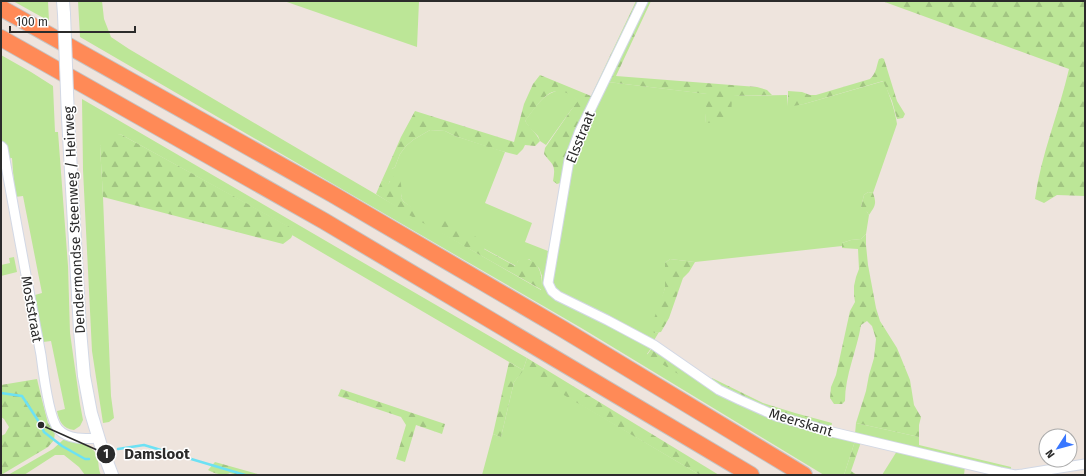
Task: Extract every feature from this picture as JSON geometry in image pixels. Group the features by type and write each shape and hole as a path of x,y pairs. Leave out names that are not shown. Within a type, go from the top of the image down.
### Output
{"highway":[{"path":"1,8 332,194 568,332 804,475"},
{"path":"1,38 324,221 751,475"}],"main road":[{"name":"Dendermondse Steenweg / Heirweg","path":"63,1 68,118 84,376 91,413 98,438 112,475"}],"street":[{"name":"Elsstraat","path":"548,283 569,160 579,134 643,1"},
{"name":"Moststraat","path":"1,146 3,148 54,422 59,430 69,436 82,439 98,438"},
{"name":"Meerskant","path":"548,283 552,291 558,296 654,345 719,390 776,416 832,432 1015,475 1085,464"}],"green space":[{"path":"13,1 48,1 49,21"},
{"path":"78,1 102,1 104,19 111,37 129,49 541,290 542,276 539,268 529,259 518,261 516,266 419,213 404,202 401,198 402,194 390,181 388,185 382,180 387,169 392,169 395,167 400,154 406,146 430,130 445,131 455,136 505,152 485,203 532,223 525,242 548,251 546,268 547,286 652,347 647,354 718,392 855,441 844,475 824,475 583,329 80,37"},
{"path":"284,1 419,1 417,47"},
{"path":"636,1 641,1 560,183 557,184 553,181 554,168 552,163 544,154 545,148 578,101 569,94 561,91 548,94 536,106 525,121 540,141 535,146 525,145 517,155 455,136 445,131 430,130 406,146 400,154 395,167 392,169 387,169 401,137 415,111 514,142 524,104 533,84 540,75 591,96"},
{"path":"647,1 651,1 616,76 757,87 767,90 772,95 732,96 731,121 705,123 707,94 608,82"},
{"path":"882,1 1085,1 1085,196 1057,195 1044,203 1035,199 1041,166 1069,69"},
{"path":"1,55 53,86 55,132 58,132 68,266 70,333 83,420 80,426 74,430 67,428 62,424 57,411 65,409 51,341 43,342 35,295 42,293 23,196 15,197 12,158 1,160"},
{"path":"879,59 884,59 897,101 905,114 903,118 897,119 892,101 883,81 804,104 788,107 788,91 816,95 870,79 875,72"},
{"path":"884,81 897,124 873,193 868,192 864,195 861,207 869,215 866,234 861,239 842,243 842,246 695,262 670,259 665,263 665,288 654,333 659,332 653,342 559,293 555,287 553,280 570,174 577,149 608,82 708,94 705,123 731,96 787,95 788,106 804,104"},
{"path":"562,90 572,95 579,101 546,145 540,141 538,136 525,121 540,101 555,91"},
{"path":"82,99 527,358 523,370 292,235 294,230 120,134 100,146 111,396 114,418 109,422 103,423 92,351 83,170"},
{"path":"120,134 295,230 291,238 283,244 103,197 100,146 106,138"},
{"path":"394,176 399,177 402,194 401,198 404,202 428,217 447,221 463,228 486,244 484,249 515,266 522,258 528,259 537,265 542,279 542,290 409,215 376,194 382,180 388,184"},
{"path":"868,192 873,193 875,200 874,207 869,215 867,212 863,211 861,207 864,195"},
{"path":"866,234 868,265 876,308 880,321 897,348 910,380 914,405 921,417 919,437 856,423 874,358 876,339 872,326 867,321 861,325 849,372 845,401 842,404 834,404 830,398 831,387 836,375 850,311 855,302 854,286 859,269 858,249 842,248 842,243 861,239"},
{"path":"14,257 17,272 1,276 1,265 10,263 9,258"},
{"path":"670,259 695,262 683,278 669,318 661,332 654,333 651,327 665,288 665,263"},
{"path":"652,348 718,392 711,394 647,355"},
{"path":"527,358 719,475 700,475 523,371 514,382 501,437 493,434 509,362 523,370"},
{"path":"523,370 700,475 482,475 493,434 501,437 514,382"},
{"path":"712,378 763,403 832,423 831,428 778,413 710,381"},
{"path":"37,379 48,423 55,432 54,440 48,447 1,475 1,436 5,434 9,427 1,417 1,385"},
{"path":"341,389 445,424 442,434 416,425 405,462 396,459 406,425 401,417 338,396"},
{"path":"856,423 919,437 919,445 1011,467 1011,469 1010,471 855,434"},
{"path":"66,439 84,444 95,452 101,475 85,475 79,467 64,455 55,455 24,475 8,475 53,449"},
{"path":"855,441 861,442 851,471 857,475 844,475"},
{"path":"897,451 965,466 964,475 882,475"},
{"path":"215,462 261,475 237,475 230,473 222,474 208,470"}],"waterway":[{"path":"1,393 22,396 44,432 62,446 85,459 89,459"},
{"path":"118,449 144,445 245,475"}],"place":[{"name":"Damsloot","path":"41,425"}]}
